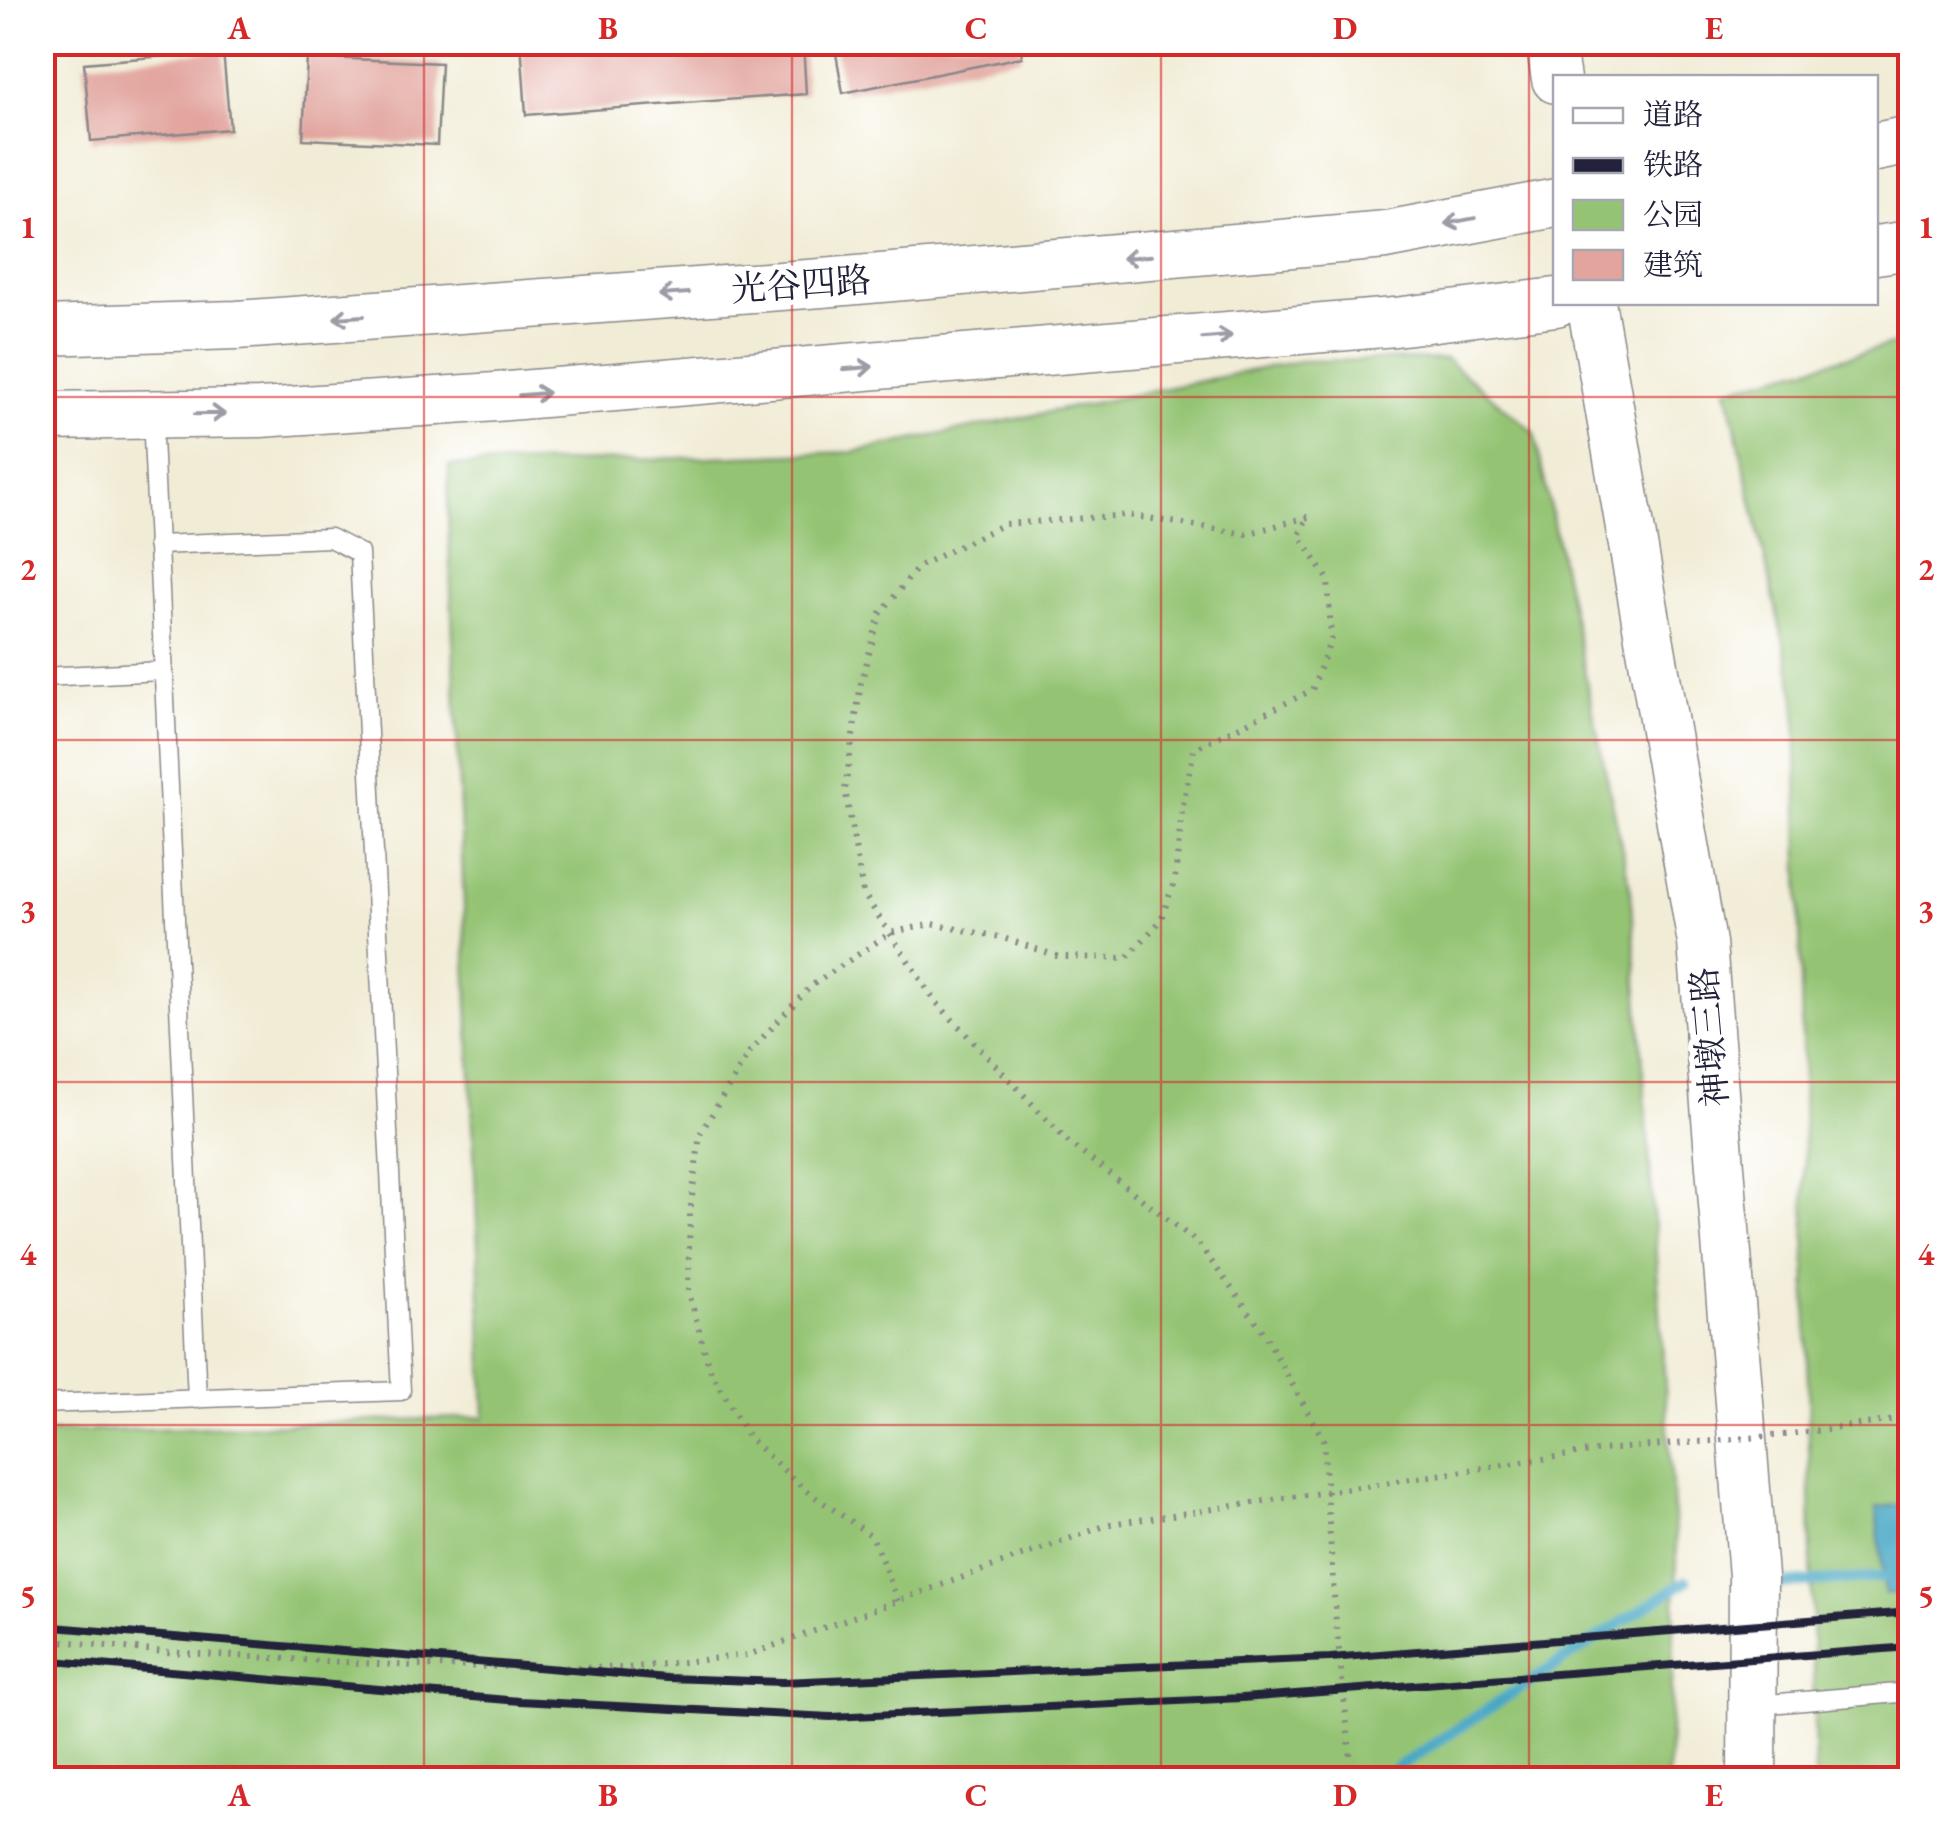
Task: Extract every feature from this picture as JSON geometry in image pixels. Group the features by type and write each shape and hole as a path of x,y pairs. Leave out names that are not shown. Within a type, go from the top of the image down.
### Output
{"main road":[{"path":"1550,42 1555,75"},
{"path":"1878,146 1910,140"},
{"name":"光谷四路","path":"42,330 237,324 861,280 1386,236 1553,204"},
{"path":"1878,250 1910,245"},
{"path":"42,416 260,413 496,398 1395,322 1553,302"},
{"name":"神墩三路","path":"1592,305 1702,943 1753,1576 1752,1780"}],"lane":[{"path":"152,414 198,1399"},
{"path":"42,1404 402,1391 358,553 330,538 157,545"},
{"path":"42,677 162,671"},
{"path":"1752,1705 1910,1692"}],"path":[{"path":"898,1601 872,1536 805,1490 748,1437 709,1367 688,1288 690,1213 700,1134 750,1051 811,986 890,933 932,924 1000,937 1060,957 1127,958 1161,920 1174,879 1194,749 1312,690 1331,639 1328,579 1299,535 1308,517 1246,534 1128,515 1004,524 919,566 880,614 861,683 845,789 863,894 890,933 934,1000 1068,1142 1196,1242 1270,1344 1322,1440 1353,1780"},
{"path":"42,1639 164,1652 414,1666 627,1668 748,1654 1110,1524 1602,1450 1784,1435 1910,1418"}],"green space":[{"path":"1910,340 1910,1779 1815,1779 1796,698 1727,389"},
{"path":"1446,359 1534,432 1631,892 1677,1560 1668,1779 43,1779 43,1433 485,1417 449,466 854,452 1299,361"}],"water":[{"path":"1910,1503 1910,1592 1885,1594 1876,1508"}],"building":[{"path":"521,42 803,42 806,94 526,115"},
{"path":"834,42 1020,42 1022,57 843,93"},
{"path":"223,51 230,129 91,141 84,63"},
{"path":"307,57 441,63 437,145 303,139"}],"waterway":[{"path":"1780,1584 1910,1576"},
{"path":"1378,1780 1686,1581"}],"railway":[{"path":"42,1626 667,1678 783,1682 1330,1658 1910,1612"},
{"path":"42,1660 519,1701 831,1717 1242,1698 1910,1647"}]}
